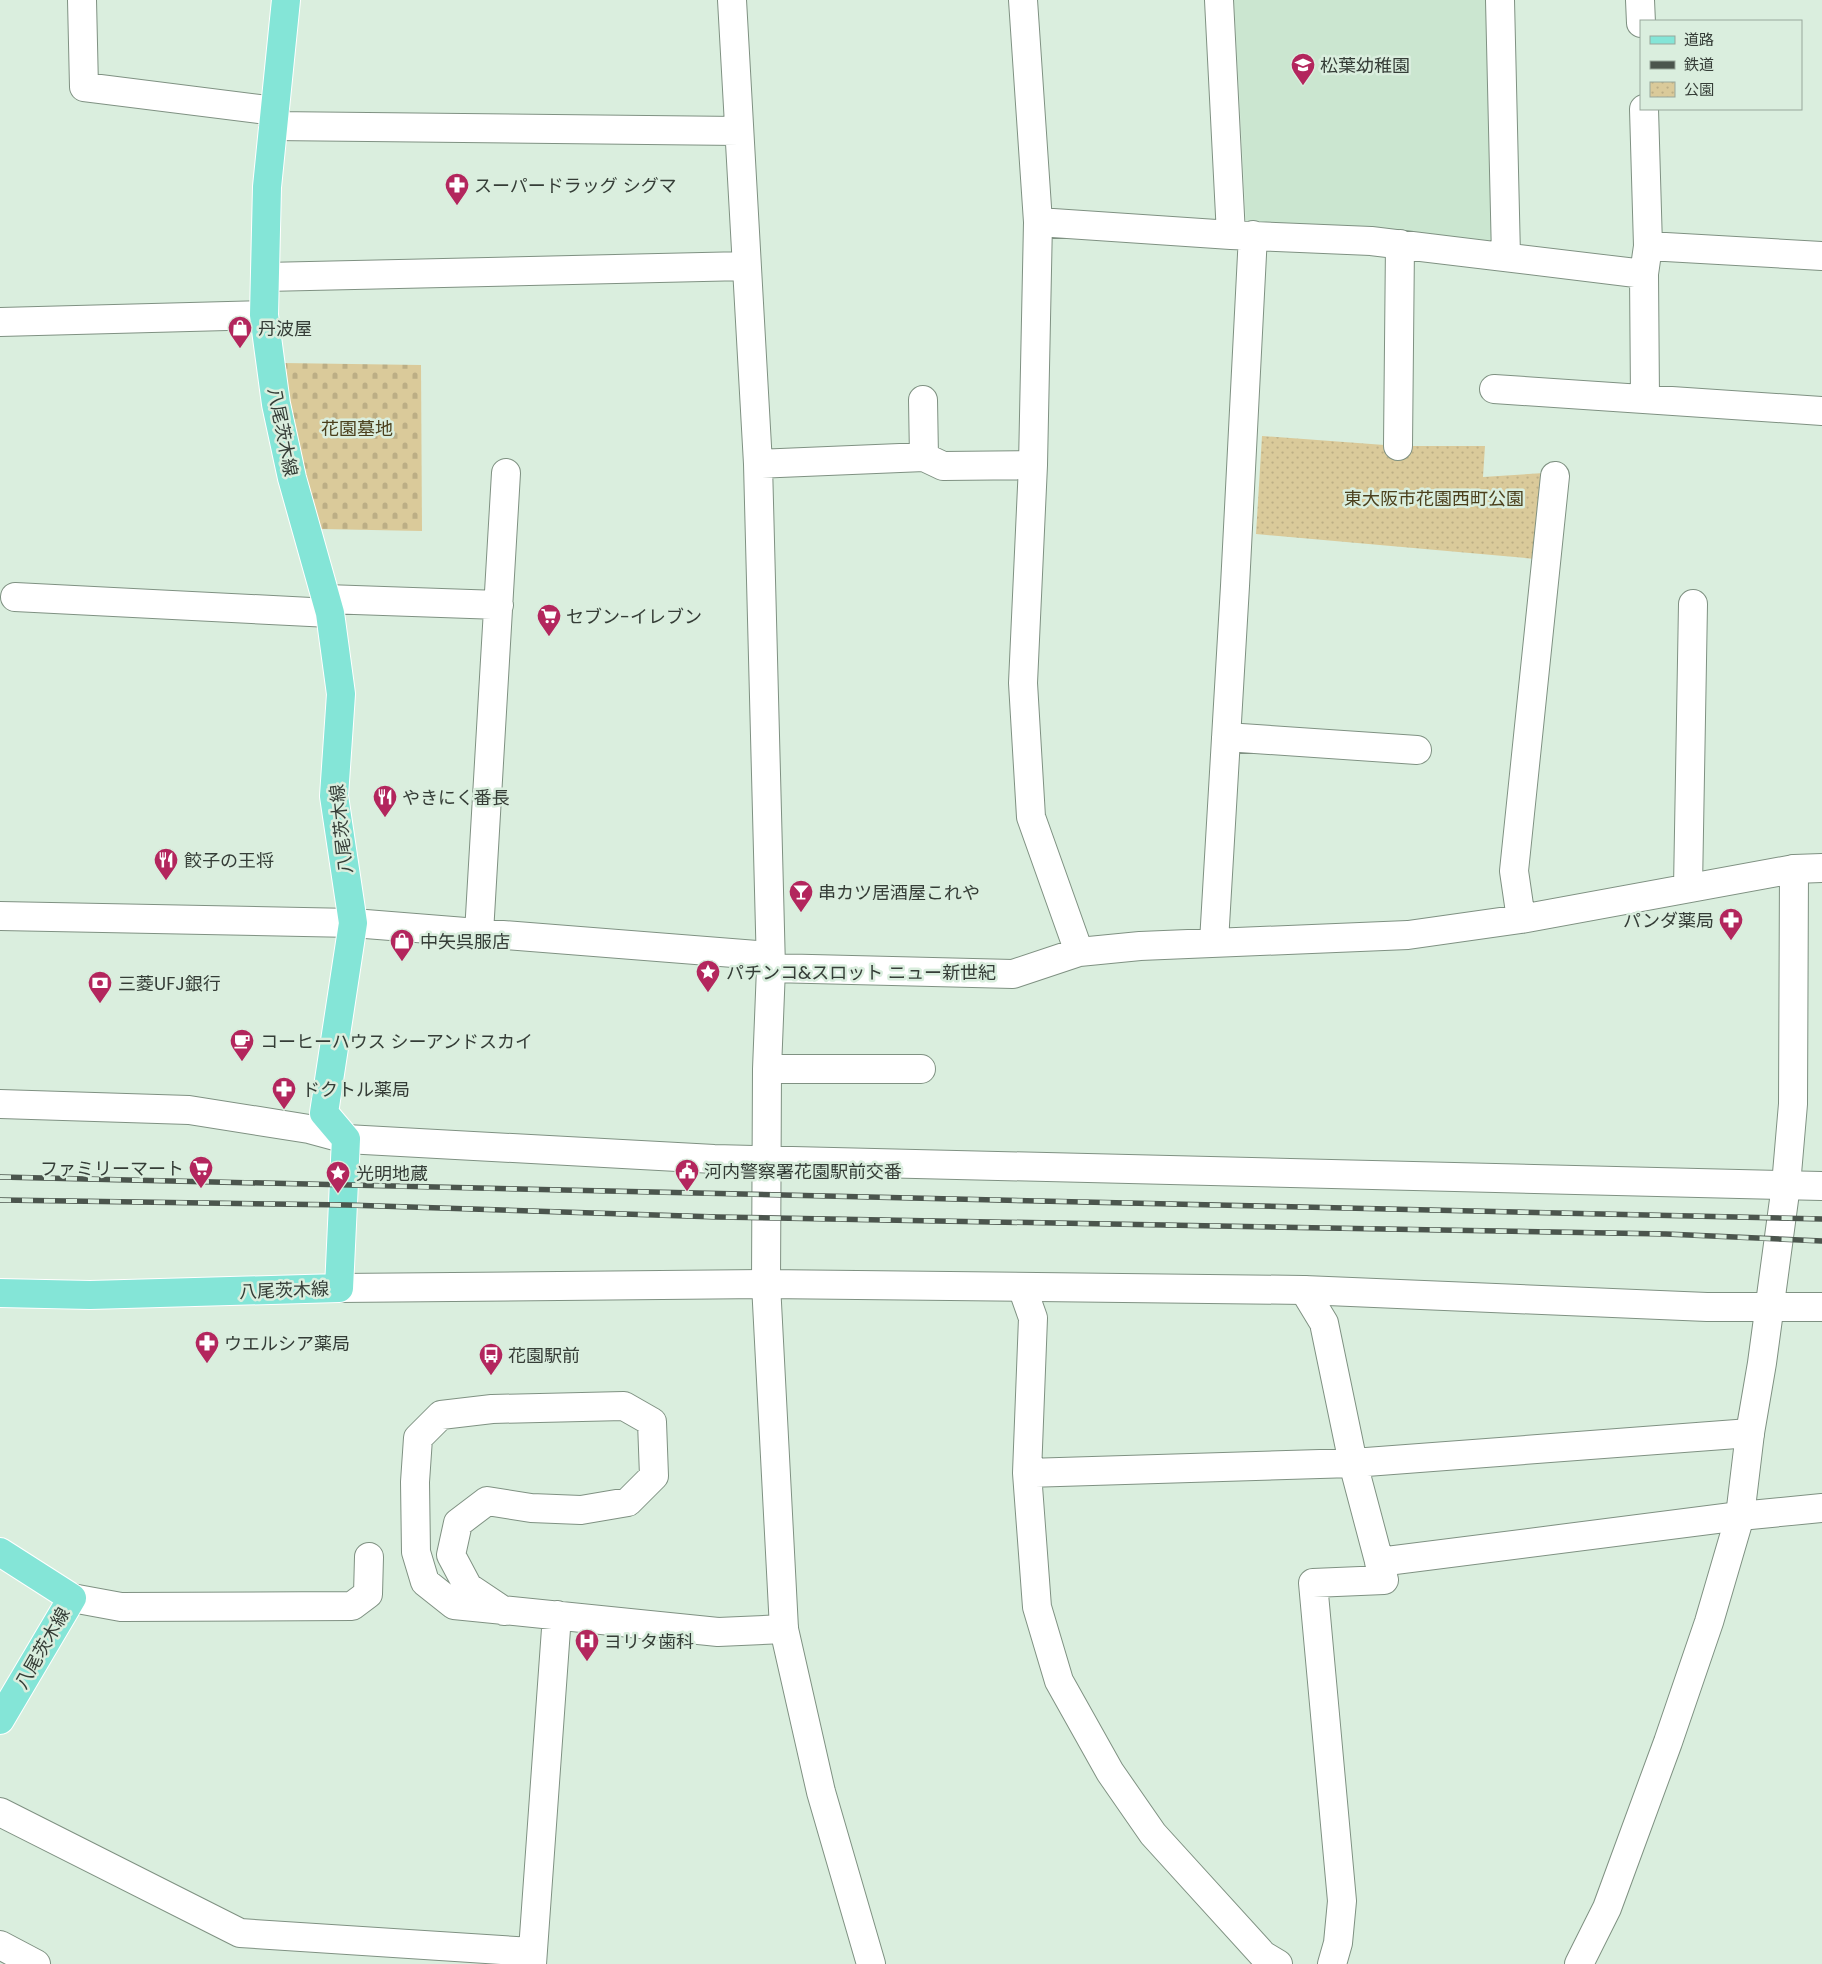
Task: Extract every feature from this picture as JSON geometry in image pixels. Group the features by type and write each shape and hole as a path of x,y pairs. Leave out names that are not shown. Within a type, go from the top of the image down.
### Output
{"main road":[{"name":"八尾茨木線","path":"0,1293 90,1295 339,1288 346,1139 324,1113 353,924 334,796 341,694 328,606 292,478 280,423 264,316 267,187 286,0"},
{"name":"八尾茨木線","path":"0,1552 72,1598 0,1720"}],"street":[{"path":"82,0 84,87 274,118 739,131"},
{"path":"732,0 758,464 770,962 766,1069 766,1284 784,1629 821,1792 871,1964"},
{"path":"1023,0 1038,222 1033,465 1023,683 1031,818 1079,952"},
{"path":"1214,942 1235,596 1242,235 1219,0"},
{"path":"1500,0 1506,256"},
{"path":"1640,0 1641,20"},
{"path":"1644,110 1648,246 1644,274 1645,399"},
{"path":"1038,222 1371,241 1644,274"},
{"path":"1398,446 1400,244"},
{"path":"1648,246 1822,256"},
{"path":"265,277 746,266"},
{"path":"0,322 264,316"},
{"path":"1494,389 1822,412"},
{"path":"924,400 924,456"},
{"path":"758,464 924,456 943,466 1033,465"},
{"path":"479,933 506,473"},
{"path":"1521,919 1514,871 1556,476"},
{"path":"14,597 328,606 499,605"},
{"path":"1688,888 1693,604"},
{"path":"1226,738 1417,750"},
{"path":"0,916 353,924 479,933 770,962 1013,974 1079,952 1140,946 1408,934 1521,919 1794,869 1822,868"},
{"path":"1579,1964 1608,1908 1668,1742 1709,1622 1740,1516 1750,1433 1762,1363 1786,1185 1793,1104 1794,869"},
{"path":"766,1069 921,1069"},
{"path":"0,1104 189,1110 309,1129 346,1139 766,1161 1822,1186"},
{"path":"339,1288 766,1284 1304,1290 1707,1307 1822,1307"},
{"path":"1022,1287 1033,1318 1027,1473 1037,1607 1059,1681 1110,1772 1153,1834 1263,1955 1278,1964"},
{"path":"1304,1290 1324,1323 1353,1463 1384,1580 1313,1583 1342,1901 1338,1943 1332,1964"},
{"path":"504,1611 468,1588 451,1554 458,1523 487,1500 531,1508 581,1510 628,1502 654,1476 652,1422 624,1406 492,1409 441,1415 418,1438 415,1482 416,1552 425,1582 454,1605 504,1611 718,1632 784,1629"},
{"path":"1027,1473 1353,1463 1750,1433"},
{"path":"1379,1562 1740,1516 1822,1508"},
{"path":"72,1598 121,1607 352,1606 368,1594 369,1557"},
{"path":"0,1812 240,1933 532,1958 557,1615"},
{"path":"0,1945 36,1964"}],"shaded area":[{"path":"1234,0 1487,0 1494,242 1246,224"}],"green space":[{"name":"花園墓地","path":"283,363 421,365 422,531 321,529 287,419"},
{"name":"東大阪市花園西町公園","path":"1262,436 1398,446 1485,446 1483,477 1544,473 1536,559 1256,534"}],"railway":[{"path":"0,1177 1822,1219"},
{"path":"0,1200 348,1205 717,1217 1666,1234 1822,1241"}],"place":[{"name":"松葉幼稚園","path":"1303,86"},
{"name":"スーパードラッグ シグマ","path":"457,206"},
{"name":"丹波屋","path":"240,349"},
{"name":"セブン-イレブン","path":"549,637"},
{"name":"やきにく番長","path":"385,818"},
{"name":"餃子の王将","path":"166,881"},
{"name":"串カツ居酒屋これや","path":"801,913"},
{"name":"パンダ薬局","path":"1731,941"},
{"name":"中矢呉服店","path":"402,962"},
{"name":"パチンコ&スロット ニュー新世紀","path":"708,993"},
{"name":"三菱UFJ銀行","path":"100,1004"},
{"name":"コーヒーハウス シーアンドスカイ","path":"242,1062"},
{"name":"ドクトル薬局","path":"284,1110"},
{"name":"ファミリーマート","path":"201,1189"},
{"name":"河内警察署花園駅前交番","path":"687,1192"},
{"name":"光明地蔵","path":"338,1194"},
{"name":"ウエルシア薬局","path":"207,1364"},
{"name":"花園駅前","path":"491,1376"},
{"name":"ヨリタ歯科","path":"587,1662"}]}
